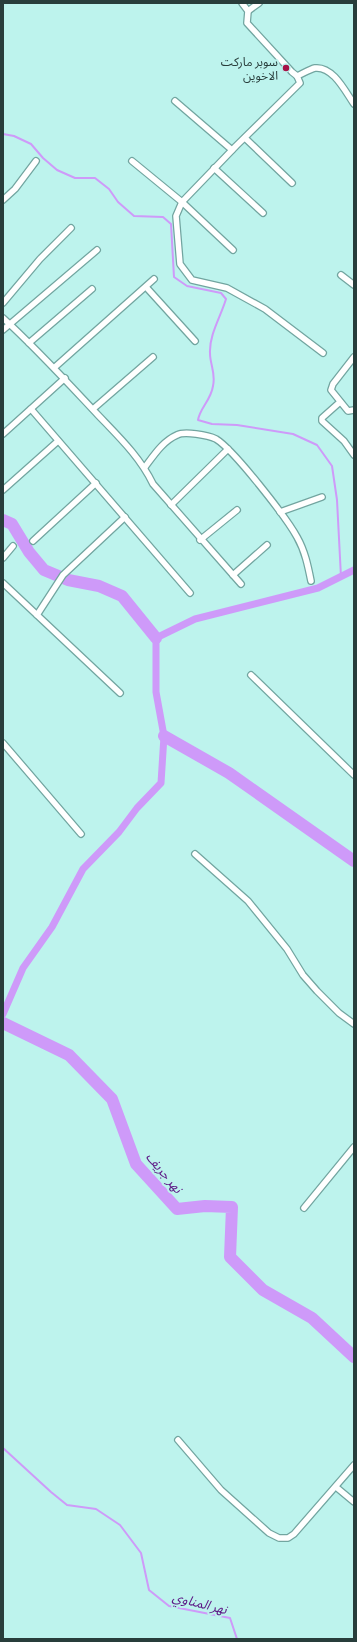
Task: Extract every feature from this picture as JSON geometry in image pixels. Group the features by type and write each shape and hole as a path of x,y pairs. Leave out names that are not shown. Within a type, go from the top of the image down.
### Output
{"street":[{"path":"242,3 248,12 247,23 297,76 300,83 214,168 182,202 176,216 180,264 192,280 227,288 265,309 324,353"},
{"path":"248,12 259,3"},
{"path":"297,76 314,68 326,70 338,82 354,104"},
{"path":"175,101 232,150"},
{"path":"245,138 292,183"},
{"path":"3,200 16,189 36,161"},
{"path":"132,162 182,202 233,250"},
{"path":"214,168 263,213"},
{"path":"3,303 40,259 71,228"},
{"path":"3,330 96,250"},
{"path":"341,275 354,285"},
{"path":"55,367 154,279"},
{"path":"146,287 195,341"},
{"path":"30,343 92,289"},
{"path":"3,318 55,367 145,467 153,484 200,540 241,584"},
{"path":"93,410 153,357"},
{"path":"354,357 332,387 333,393 348,411 354,410"},
{"path":"3,434 32,410 65,378"},
{"path":"340,402 322,418 322,421 344,441 354,455"},
{"path":"32,410 190,593"},
{"path":"145,467 162,445 178,434 198,434 215,439 228,449 280,512 297,537 312,581"},
{"path":"3,490 58,440"},
{"path":"171,505 228,449"},
{"path":"33,541 96,484"},
{"path":"280,512 322,497"},
{"path":"200,540 237,510"},
{"path":"37,615 63,575 124,517"},
{"path":"233,575 267,545"},
{"path":"3,558 13,546"},
{"path":"3,583 120,693"},
{"path":"251,675 354,775"},
{"path":"3,743 81,834"},
{"path":"195,854 248,901 287,949 303,975 317,992 339,1013 354,1024"},
{"path":"304,1208 354,1147"},
{"path":"178,1440 221,1490 269,1533 279,1538 288,1538 294,1534 354,1465"},
{"path":"336,1487 354,1502"}],"waterway":[{"path":"3,134 14,136 31,144 43,158 57,170 75,178 95,178 109,189 118,202 134,216 163,217 171,224 174,277 187,286 221,293 226,299 211,339 210,357 214,377 212,391 198,420 212,424 237,425 293,434 317,445 332,466 337,500 341,577"},
{"path":"3,520 12,524 29,552 44,570 68,580 99,586 122,596 156,638"},
{"path":"3,1014 23,968 52,927 83,869 119,832 137,808 161,783 164,736 156,692 156,638 195,619 318,588 354,570"},
{"path":"164,736 229,773 354,861"},
{"name":"نهر جريف","path":"3,1023 69,1055 112,1099 136,1164 177,1209 205,1206 232,1207 230,1257 263,1290 312,1318 354,1357"},
{"name":"نهر المناوي","path":"3,1448 67,1505 96,1509 120,1525 141,1553 149,1590 169,1606 230,1618 237,1639"}],"place":[{"name":"سوبر ماركت الاخوين","path":"286,68"}]}
